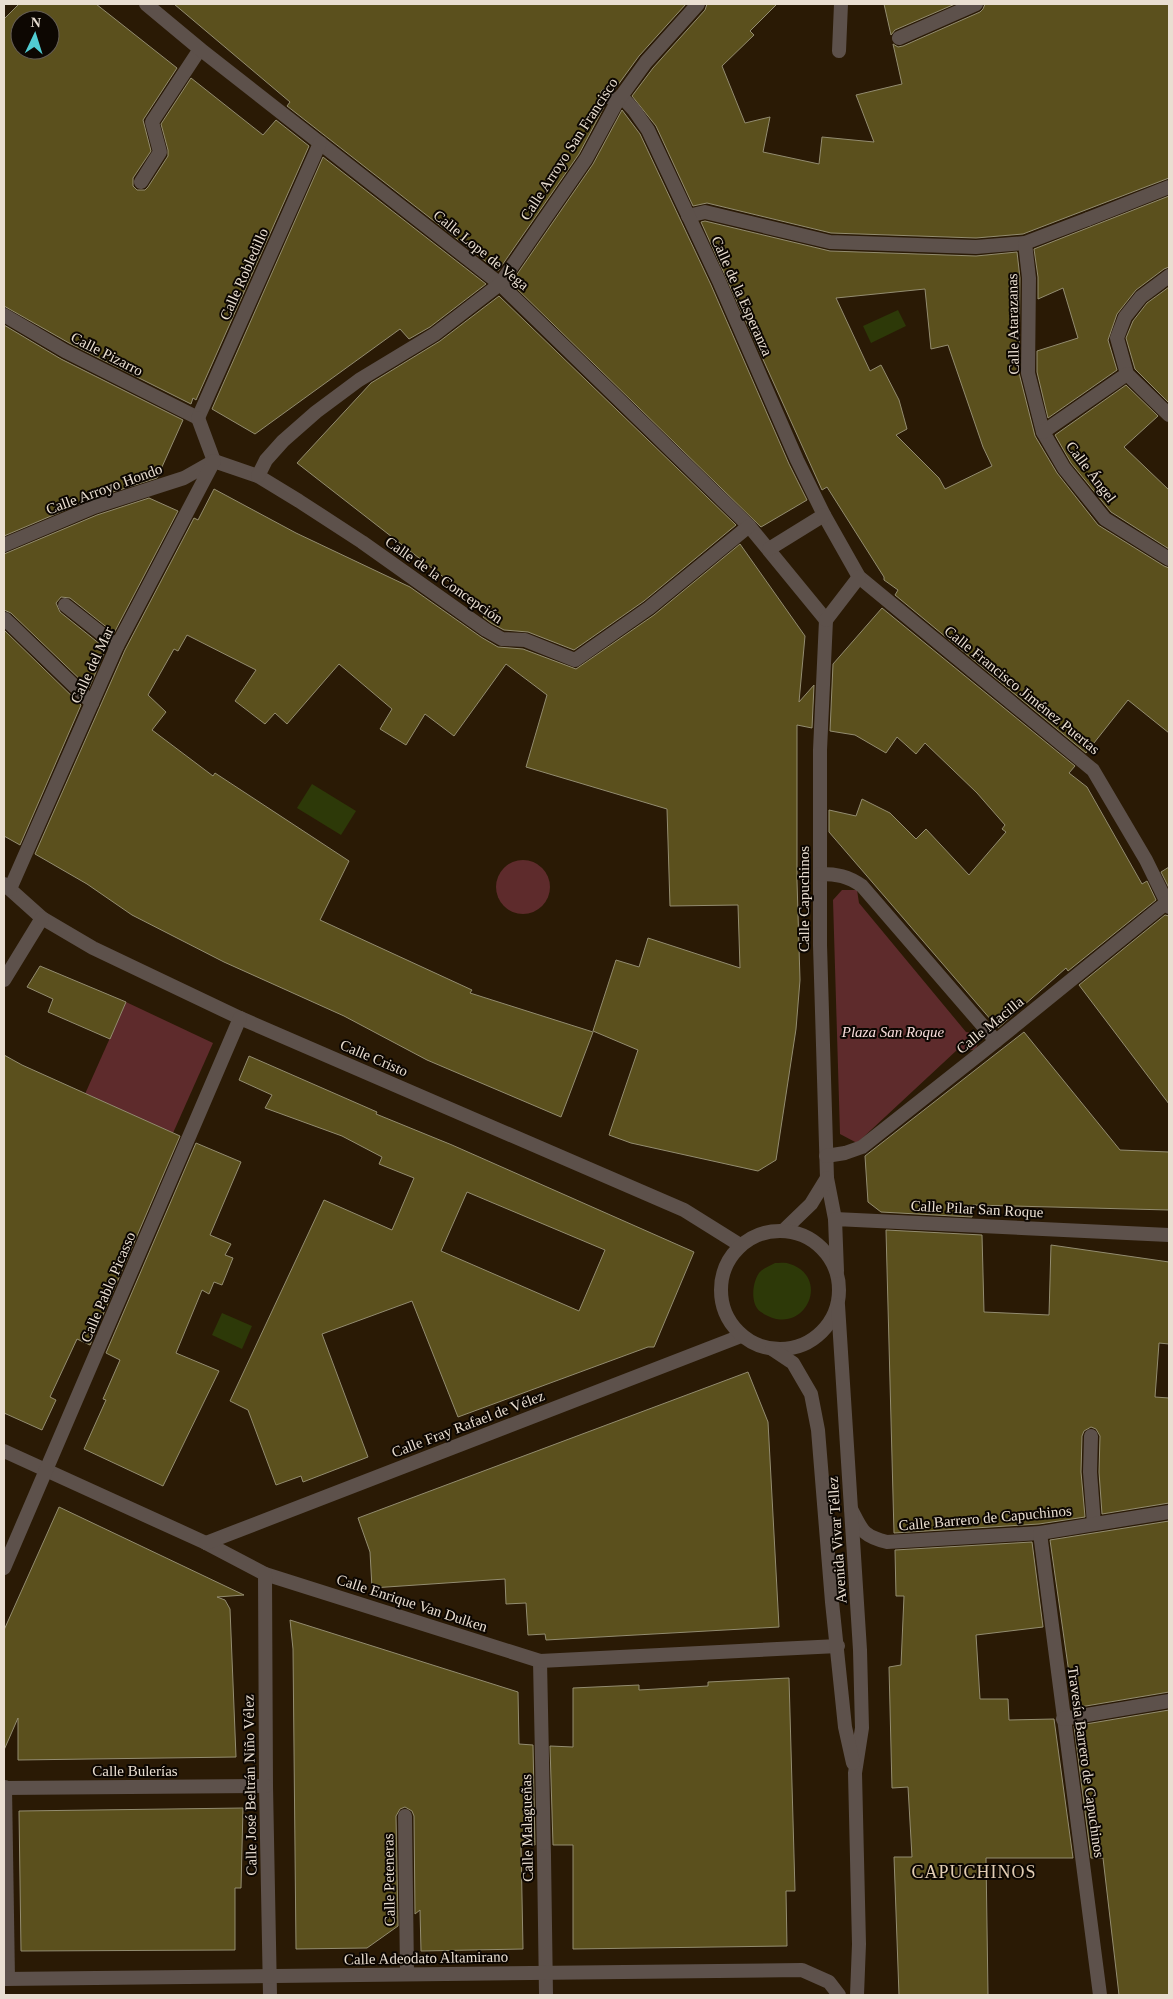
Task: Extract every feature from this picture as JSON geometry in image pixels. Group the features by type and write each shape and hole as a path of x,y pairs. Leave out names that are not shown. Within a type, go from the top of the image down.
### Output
{"street":[{"name":"Calle Lope de Vega","path":"146,4 200,49 500,284 749,526 770,549 826,620"},
{"name":"Calle Arroyo San Francisco","path":"258,476 266,460 283,441 316,412 359,380 435,334 500,284 586,158 615,98 698,4"},
{"path":"839,51 841,4"},
{"path":"899,38 976,4"},
{"path":"141,182 160,152 152,122 200,49"},
{"name":"Calle de la Esperanza","path":"615,98 634,110 648,130 719,281 797,460 824,515 859,577"},
{"name":"Calle Robledillo","path":"198,418 320,143"},
{"path":"688,216 705,212 830,242 976,247 1025,243 1169,187"},
{"name":"Calle Atarazanas","path":"1025,243 1029,278 1028,373 1043,432"},
{"path":"1169,276 1141,297 1125,317 1117,338 1127,374 1169,416"},
{"name":"Calle Pizarro","path":"4,316 65,352 198,418"},
{"path":"1043,432 1127,374"},
{"path":"198,418 214,461"},
{"name":"Calle Ángel","path":"1043,432 1064,468 1105,518 1169,559"},
{"name":"Calle de la Concepción","path":"214,461 258,476 331,521 486,630 502,639 525,640 575,660 649,608 749,526"},
{"name":"Calle Arroyo Hondo","path":"4,545 94,508 184,478 214,461"},
{"name":"Calle del Mar","path":"7,886 117,646 214,461"},
{"path":"770,549 824,515"},
{"path":"826,620 859,577"},
{"name":"Calle Francisco Jiménez Puertas","path":"859,577 1093,770 1146,860 1168,905"},
{"path":"65,605 117,646"},
{"path":"5,620 92,702"},
{"name":"Calle Capuchinos","path":"826,620 820,750 820,945 827,1178 835,1219"},
{"path":"820,874 838,874 852,878 862,886 996,1041"},
{"name":"Calle Cristo","path":"7,886 42,918 93,948 240,1018 684,1210 740,1245"},
{"name":"Calle Macilla","path":"826,1156 845,1153 862,1147 1168,905"},
{"path":"4,980 42,918"},
{"name":"Calle Pablo Picasso","path":"4,1568 240,1018"},
{"path":"784,1230 811,1204 827,1178"},
{"path":"835,1219 837,1271 841,1288 838,1305 831,1321 820,1334 806,1344 790,1348 772,1349 755,1344 742,1336 728,1318 721,1300 721,1280 728,1261 740,1245 753,1236 768,1231 784,1230 801,1234 816,1242 829,1255 837,1271"},
{"name":"Calle Pilar San Roque","path":"835,1219 1169,1235"},
{"name":"Avenida Vivar Téllez","path":"838,1305 860,1650 862,1718 855,1773 859,1944 857,1995"},
{"name":"Calle Fray Rafael de Vélez","path":"206,1543 742,1336"},
{"name":"Avenida Vivar Téllez","path":"772,1349 793,1363 811,1394 818,1430 832,1602 846,1727 855,1773"},
{"path":"1091,1436 1090,1472 1094,1524"},
{"name":"Calle Enrique Van Dulken","path":"4,1451 206,1543 265,1574 540,1660 838,1646"},
{"name":"Calle Barrero de Capuchinos","path":"850,1507 861,1528 871,1538 887,1542 1040,1533 1169,1512"},
{"name":"Travesía Barrero de Capuchinos","path":"1040,1533 1100,1995"},
{"name":"Calle José Beltrán Niño Vélez","path":"265,1574 266,1786 270,1995"},
{"name":"Calle Malagueñas","path":"540,1660 546,1995"},
{"path":"1063,1719 1169,1702"},
{"name":"Calle Bulerías","path":"5,1788 266,1786"},
{"path":"5,1788 6,1979"},
{"name":"Calle Peteneras","path":"405,1816 407,1974"},
{"name":"Calle Adeodato Altamirano","path":"6,1979 802,1970 829,1982 839,1995"}],"green space":[{"path":"523,860 533,862 542,868 548,877 550,887 548,897 542,906 533,912 523,914 513,912 504,906 498,897 496,887 498,877 504,868 513,862"},
{"name":"Plaza San Roque","path":"842,890 857,890 859,903 966,1032 980,1034 976,1050 957,1050 857,1143 840,1134 833,900"},
{"path":"126,1002 213,1043 173,1133 85,1094"}],"shaded area":[{"path":"898,310 906,326 871,343 863,326"},
{"path":"312,784 356,811 341,835 297,808"},
{"path":"775,1263 790,1264 803,1271 810,1281 811,1293 807,1304 800,1313 789,1319 776,1319 761,1312 755,1304 753,1294 757,1277 764,1269"},
{"path":"222,1313 252,1326 242,1349 212,1335"}],"building":[{"path":"19,4 96,4 177,68 143,120 151,151 133,178 133,186 137,190 145,190 148,187 168,156 161,124 191,78 263,135 276,120 309,146 196,400 193,398 191,404 69,343 4,306 4,19 10,13 10,60 60,60 60,10 13,10"},
{"path":"174,4 686,4 639,56 615,89 608,87 601,91 600,99 605,105 579,154 498,271 287,106 290,102"},
{"path":"707,4 777,4 750,31 754,35 722,66 745,123 770,117 763,152 819,164 822,137 874,142 856,95 902,84 893,44 898,47 903,46 980,12 985,4 1169,4 1169,178 1023,234 976,238 831,233 707,203 693,206 656,126 632,96 653,68 705,10"},
{"path":"884,4 955,4 895,30 891,35"},
{"path":"622,110 640,134 711,285 789,464 807,500 761,527 511,283 593,164"},
{"path":"323,157 486,284 430,327 409,339 400,329 255,434 212,409"},
{"path":"1169,196 1169,267 1136,290 1117,314 1108,340 1117,370 1048,418 1037,372 1037,351 1078,338 1063,288 1038,299 1038,277 1034,249"},
{"path":"705,221 830,251 976,256 1017,252 1020,278 1019,373 1035,436 1057,473 1098,525 1169,568 1169,733 1128,700 1086,753 895,595 898,590 884,580 884,577 827,487 822,490 701,222","holes":["925,289 931,349 948,345 983,447 992,466 945,489 939,478 896,435 907,429 899,400 881,365 870,371 836,298"]},
{"path":"1169,287 1169,403 1135,369 1126,338 1133,321 1147,303"},
{"path":"499,296 736,525 644,601 574,650 528,632 504,630 491,623 483,617 487,611 297,463 371,383 440,341"},
{"path":"4,325 61,359 183,420 157,478 91,499 4,536"},
{"path":"1126,385 1158,416 1124,447 1169,490 1169,549 1111,512 1071,463 1055,435"},
{"path":"214,489 296,533 410,587 498,647 523,649 576,669 654,615 740,544 805,636 799,702 814,685 812,728 797,725 797,881 800,980 796,1029 776,1160 758,1171 631,1143 609,1135 638,1050 593,1031 616,960 639,967 648,938 740,968 738,905 670,906 667,809 526,767 547,695 506,664 454,736 425,714 406,745 380,729 392,709 339,664 287,724 275,713 265,724 235,701 256,670 187,635 178,651 174,649 148,695 166,712 152,730 213,776 215,773 349,861 320,920 472,990 470,993 593,1032 561,1117 427,1060 344,1016 224,962 132,915 87,884 35,854 125,650 194,518 198,520"},
{"path":"149,498 178,511 114,633 70,598 61,597 56,603 60,612 106,649 89,688 11,613 4,610 4,554 97,515"},
{"path":"882,608 1075,766 1069,773 1087,787 1142,884 1147,881 1156,900 1068,971 1066,968 998,1028 829,832 829,810 856,816 862,799 890,813 916,839 926,829 969,875 1006,832 1002,829 1005,825 977,793 925,743 916,754 897,737 886,753 855,735 830,731 833,664"},
{"path":"4,630 81,705 20,845 4,836"},
{"path":"1169,867 1169,888 1161,872"},
{"path":"1165,915 1169,916 1169,1104 1079,985"},
{"path":"40,966 126,1002 110,1039 48,1012 53,999 27,987"},
{"path":"1024,1032 1120,1150 1169,1152 1169,1210 973,1205 972,1217 881,1212 868,1202 865,1156"},
{"path":"4,1055 22,1065 180,1136 90,1345 77,1339 50,1397 56,1400 42,1430 4,1413"},
{"path":"249,1056 377,1112 376,1114 452,1145 694,1252 654,1347 648,1347 458,1417 412,1301 322,1334 368,1457 303,1482 301,1476 276,1485 248,1410 230,1401 324,1200 392,1230 414,1178 379,1164 382,1157 342,1136 265,1108 272,1095 239,1080","holes":["467,1192 605,1250 579,1311 441,1251"]},
{"path":"196,1143 241,1162 210,1235 231,1244 225,1255 233,1258 222,1285 214,1282 209,1294 202,1290 176,1353 219,1371 163,1486 84,1449 106,1400 103,1399 120,1360 106,1353"},
{"path":"886,1230 982,1235 984,1312 1049,1315 1051,1245 1169,1262 1169,1344 1159,1343 1155,1397 1169,1398 1169,1503 1102,1514 1099,1472 1100,1436 1096,1429 1091,1427 1084,1431 1082,1436 1081,1472 1085,1517 1039,1524 894,1533"},
{"path":"748,1372 768,1422 779,1627 546,1640 545,1634 528,1635 526,1603 506,1604 505,1579 372,1588 370,1552 358,1518"},
{"path":"59,1507 244,1595 217,1597 225,1600 230,1609 236,1757 18,1760 18,1718 4,1750 4,1630"},
{"path":"1169,1521 1169,1692 1074,1708 1050,1540"},
{"path":"1032,1542 1043,1627 976,1635 980,1699 1008,1699 1009,1720 1054,1719 1073,1858 986,1858 988,1995 899,1995 894,1857 912,1857 908,1787 892,1788 889,1667 901,1665 904,1596 896,1596 895,1550"},
{"path":"290,1620 518,1692 519,1744 533,1745 535,1845 521,1845 523,1949 421,1951 420,1910 415,1914 414,1816 412,1811 405,1807 400,1809 396,1816 398,1926 367,1948 296,1949 293,1649"},
{"path":"789,1678 795,1891 786,1891 787,1946 573,1949 573,1845 553,1845 550,1746 573,1747 573,1688 639,1685 639,1690 708,1686 708,1682"},
{"path":"1169,1710 1169,1995 1119,1995 1103,1858 1091,1858 1074,1726"},
{"path":"243,1808 241,1888 235,1888 235,1950 21,1951 19,1811"}],"district":[{"name":"CAPUCHINOS","path":"974,1872"}]}
